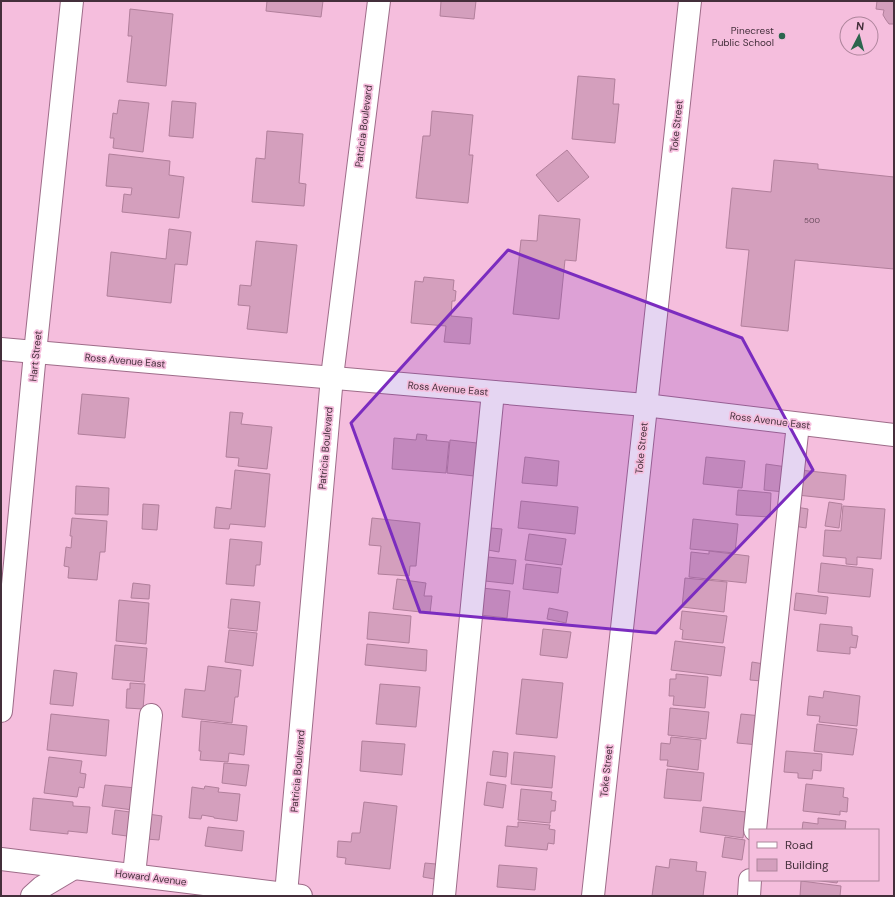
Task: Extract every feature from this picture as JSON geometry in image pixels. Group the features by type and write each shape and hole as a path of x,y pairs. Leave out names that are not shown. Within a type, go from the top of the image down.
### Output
{"street":[{"name":"Hart Street","path":"1,711 35,352 72,1"},
{"name":"Patricia Boulevard","path":"290,895 332,377 379,1"},
{"name":"Toke Street","path":"593,896 645,405 690,1"},
{"name":"Ross Avenue East","path":"1,349 645,405 894,435"},
{"path":"444,896 458,733 474,589 493,392"},
{"path":"755,829 798,424"},
{"path":"134,875 151,715"},
{"name":"Howard Avenue","path":"1,859 290,895"},
{"path":"32,896 42,887 74,868"},
{"path":"749,896 750,881"}],"highlighted area":[{"path":"508,250 742,338 813,470 656,633 420,612 351,423"}],"building":[{"path":"267,1 323,1 321,17 266,11"},
{"path":"441,1 476,1 474,19 440,16"},
{"path":"877,1 894,1 894,24 889,24 886,20 883,15 884,10 876,9"},
{"path":"130,9 173,14 166,86 127,82 132,36 128,36"},
{"path":"578,76 615,79 613,104 619,104 615,143 572,139"},
{"path":"119,100 149,103 143,152 113,148 114,138 110,138 113,113 117,114"},
{"path":"172,101 196,103 193,138 169,136"},
{"path":"432,111 473,115 469,155 473,155 468,203 416,198 423,136 430,136"},
{"path":"267,131 303,134 299,183 306,184 304,206 252,202 256,158 265,159"},
{"path":"567,150 589,177 558,202 536,175"},
{"path":"109,154 170,161 169,175 184,177 179,218 122,212 124,194 131,195 132,188 106,186"},
{"path":"774,160 818,164 818,169 894,177 894,269 795,260 788,331 741,326 749,250 726,248 732,188 771,192"},
{"path":"539,215 580,219 576,261 565,260 559,319 513,314 521,240 537,241"},
{"path":"169,229 191,232 187,265 175,264 171,303 107,296 111,252 166,259"},
{"path":"256,241 297,245 287,333 247,329 250,306 238,305 240,285 251,286"},
{"path":"424,277 454,280 453,290 456,291 455,301 452,301 451,316 472,318 470,344 444,342 446,326 411,323 415,281 423,282"},
{"path":"82,394 129,398 125,438 78,434"},
{"path":"230,412 243,413 241,424 272,427 267,469 238,466 239,458 226,457"},
{"path":"417,434 427,435 426,440 449,442 446,473 392,469 394,438 416,440"},
{"path":"450,440 477,443 474,476 447,473"},
{"path":"525,457 559,461 557,486 522,483"},
{"path":"706,457 745,461 742,488 703,484"},
{"path":"766,464 787,467 784,492 764,490"},
{"path":"235,470 270,474 265,527 230,524 229,529 214,528 216,507 231,509"},
{"path":"800,470 846,475 844,500 797,495"},
{"path":"76,486 109,488 108,515 75,514"},
{"path":"738,490 771,493 770,517 736,515"},
{"path":"521,501 578,507 575,534 518,528"},
{"path":"829,502 842,504 839,528 825,526"},
{"path":"143,504 159,505 157,530 142,529"},
{"path":"843,506 885,509 881,559 857,557 857,565 846,564 846,558 823,556 825,530 841,531"},
{"path":"796,507 808,509 806,528 794,526"},
{"path":"72,518 107,521 105,552 100,552 97,580 68,578 69,567 64,566 66,547 71,548 72,536 70,536"},
{"path":"372,518 420,523 416,566 410,566 409,576 378,574 381,546 369,545"},
{"path":"693,519 738,524 735,553 690,549"},
{"path":"491,528 502,529 499,552 488,550"},
{"path":"529,534 566,539 562,565 525,560"},
{"path":"230,539 262,542 260,565 256,565 254,586 226,584"},
{"path":"709,551 749,556 746,583 689,577 691,552 709,554"},
{"path":"488,557 516,560 513,584 485,581"},
{"path":"821,563 873,569 870,597 818,592"},
{"path":"526,564 561,568 558,593 523,589"},
{"path":"685,578 727,582 724,612 682,607"},
{"path":"397,579 426,583 424,596 432,596 430,613 393,609"},
{"path":"133,583 150,585 149,599 131,598"},
{"path":"482,588 510,591 507,618 480,615"},
{"path":"796,593 828,597 826,614 794,610"},
{"path":"231,599 260,602 257,631 228,628"},
{"path":"119,600 149,603 146,644 116,641"},
{"path":"549,608 568,612 566,623 547,619"},
{"path":"682,611 727,616 723,643 682,639 683,630 680,629"},
{"path":"369,612 411,616 409,643 367,639"},
{"path":"820,624 852,627 852,635 858,636 856,648 850,647 850,654 817,651"},
{"path":"543,629 571,632 567,658 540,655"},
{"path":"229,630 257,633 253,666 225,662"},
{"path":"675,641 725,647 721,676 671,670"},
{"path":"367,644 427,650 426,671 365,665"},
{"path":"115,645 147,648 144,682 112,679"},
{"path":"752,662 764,664 762,681 750,680"},
{"path":"208,666 241,670 238,697 235,697 232,723 182,717 185,689 205,691"},
{"path":"54,670 77,673 73,706 50,704"},
{"path":"676,674 708,677 705,708 673,705 674,696 669,696 670,679 676,679"},
{"path":"522,679 563,683 557,738 516,734"},
{"path":"130,683 145,684 143,709 126,708 127,689 130,689"},
{"path":"380,684 420,687 416,727 376,724"},
{"path":"824,691 860,696 857,726 819,722 820,716 807,715 809,696 823,698"},
{"path":"670,708 709,712 706,739 668,735"},
{"path":"51,714 109,720 106,756 47,750"},
{"path":"741,714 762,716 759,745 737,743"},
{"path":"201,721 247,726 244,755 229,753 228,762 200,760 201,751 199,751"},
{"path":"817,724 857,729 853,755 814,751"},
{"path":"671,737 701,740 698,770 667,766 668,760 660,760 661,743 670,744"},
{"path":"362,741 405,744 402,775 360,771"},
{"path":"493,751 508,753 506,777 490,775"},
{"path":"786,751 822,754 821,771 813,770 812,779 798,778 798,773 784,772"},
{"path":"514,752 555,756 552,788 511,784"},
{"path":"49,757 82,761 80,773 86,774 84,788 79,787 77,797 44,793"},
{"path":"224,763 249,765 246,786 222,783"},
{"path":"667,769 704,773 701,801 664,798"},
{"path":"487,782 506,785 503,808 484,805"},
{"path":"806,784 844,788 843,797 848,798 847,812 840,811 840,815 803,811"},
{"path":"105,785 136,788 133,810 102,806"},
{"path":"205,786 219,788 218,792 240,794 237,821 202,815 201,819 189,818 192,787 204,789"},
{"path":"521,789 552,792 551,800 556,801 555,811 551,811 550,823 518,820"},
{"path":"33,798 73,802 73,806 90,807 87,833 68,831 68,834 30,830"},
{"path":"364,802 397,806 390,869 345,864 346,858 337,857 338,841 351,842 352,833 360,833"},
{"path":"703,807 746,812 743,838 700,832"},
{"path":"115,810 130,812 127,836 112,834"},
{"path":"148,814 162,816 159,840 146,839"},
{"path":"818,818 846,821 845,829 802,829 803,822 818,824"},
{"path":"518,822 550,825 549,829 555,830 554,844 548,843 547,850 505,846 507,826 518,827"},
{"path":"208,827 244,831 242,851 205,846"},
{"path":"725,837 745,840 742,860 722,857"},
{"path":"670,859 697,862 696,871 706,872 703,896 652,896 656,866 669,868"},
{"path":"425,863 436,864 434,879 423,877"},
{"path":"499,865 537,868 535,890 497,887"},
{"path":"801,881 841,886 840,896 800,896"},
{"path":"821,881 838,881 837,883"}],"place":[{"name":"Pinecrest Public School","path":"782,36"}]}
